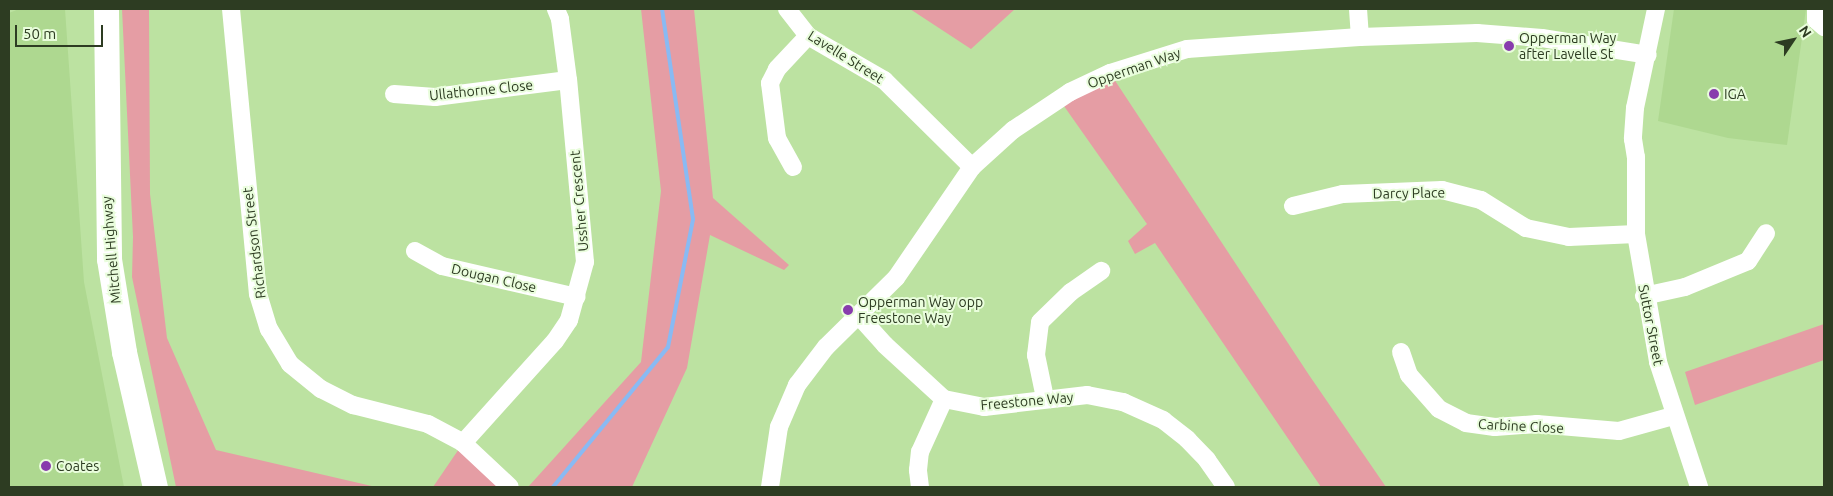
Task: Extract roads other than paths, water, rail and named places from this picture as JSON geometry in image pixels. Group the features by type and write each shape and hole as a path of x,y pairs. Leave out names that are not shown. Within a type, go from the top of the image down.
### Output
{"highway":[{"name":"Mitchell Highway","path":"106,9 109,259 124,352 156,487"}],"street":[{"name":"Richardson Street","path":"231,9 258,294 269,329 290,364 321,389 353,404 428,424 463,443 510,487"},
{"name":"Ussher Crescent","path":"463,443 555,341 569,320 585,262 568,80 556,9"},
{"name":"Lavelle Street","path":"787,9 808,36 884,80 972,167"},
{"path":"1358,9 1360,37"},
{"name":"Suttor Street","path":"1656,9 1648,56 1640,73 1633,139 1636,157 1636,234 1644,296 1673,416 1698,487"},
{"path":"1816,9 1816,20 1824,27"},
{"name":"Opperman Way","path":"770,487 779,427 797,385 826,347 860,316 896,278 972,167 1040,110 1070,92 1135,65 1174,52 1206,46 1477,32 1542,38 1648,56"},
{"path":"792,167 777,138 770,83 777,68 808,36"},
{"name":"Ullathorne Close","path":"394,94 435,97 568,80"},
{"name":"Darcy Place","path":"1293,206 1343,194 1442,190 1481,200 1526,228 1569,237 1636,234"},
{"path":"1644,296 1685,287 1748,261 1766,233"},
{"name":"Dougan Close","path":"415,251 442,266 576,297"},
{"path":"1045,398 1036,355 1040,322 1070,292 1101,271"},
{"name":"Freestone Way","path":"860,316 885,345 944,399 984,408 1045,398 1087,396 1123,402 1163,420 1207,460 1226,487"},
{"name":"Carbine Close","path":"1401,352 1409,374 1439,409 1466,423 1495,427 1536,424 1619,431 1673,416"},
{"path":"920,487 918,470 920,452 944,399"}],"waterway":[{"path":"553,487 668,347 693,219 662,9"}],"place":[{"name":"Opperman Way after Lavelle St","path":"1509,46"},
{"name":"IGA","path":"1714,94"},
{"name":"Opperman Way opp Freestone Way","path":"848,310"},
{"name":"Coates","path":"46,466"}]}
